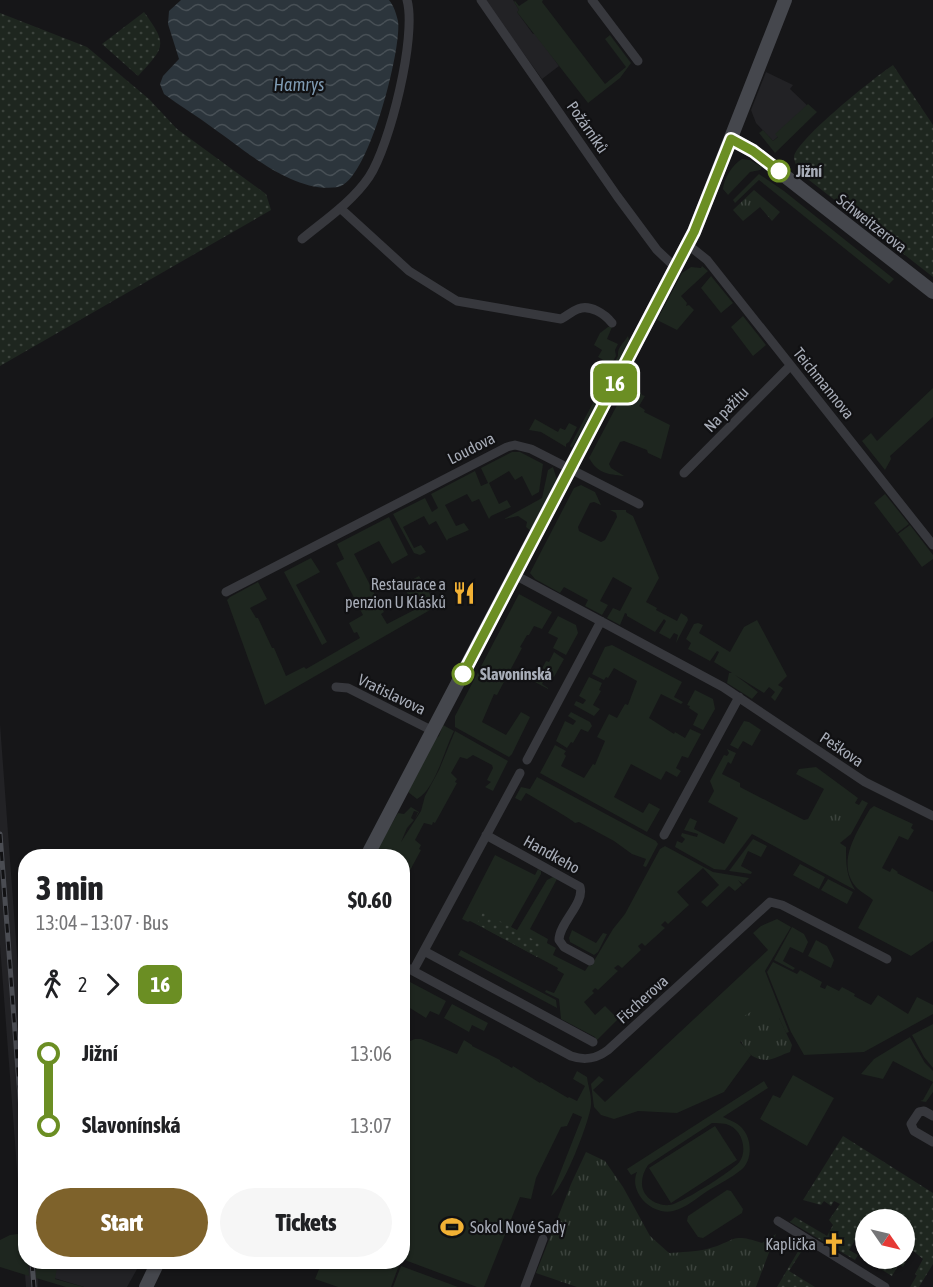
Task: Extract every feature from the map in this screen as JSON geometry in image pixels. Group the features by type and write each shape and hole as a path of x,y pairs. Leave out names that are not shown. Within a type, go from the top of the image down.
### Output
{"main road":[{"path":"372,849 706,205 785,0"},
{"name":"Schweitzerova","path":"731,139 753,151 933,292"},
{"path":"146,1287 155,1269"}],"street":[{"path":"302,239 340,208 368,178 378,160 407,54 410,22 407,0"},
{"name":"Požárníků","path":"481,0 616,196 657,250 675,267"},
{"path":"592,0 638,61"},
{"path":"340,208 409,271 457,301 561,319 579,308 588,308 601,312 612,323"},
{"name":"Teichmannova","path":"687,244 706,260 933,545"},
{"name":"Na pažitu","path":"684,473 790,366"},
{"name":"Loudova","path":"226,592 507,447 515,445 531,449 570,468"},
{"path":"570,468 639,504"},
{"name":"Peškova","path":"515,574 723,687 865,782 933,816"},
{"path":"527,760 601,621"},
{"name":"Vratislavova","path":"336,687 348,688 433,731"},
{"path":"664,835 739,697"},
{"path":"413,971 520,773"},
{"name":"Handkeho","path":"486,835 580,887 581,895 560,932 559,940 564,947 591,961"},
{"name":"Fischerova","path":"410,969 571,1056 579,1059 592,1059 608,1050 770,902 782,905 887,959"},
{"path":"424,951 593,1042"},
{"path":"933,1116 924,1111 919,1112 911,1124 914,1131 933,1142"},
{"path":"778,1221 885,1287"},
{"path":"525,1287 543,1239"}],"shaded area":[{"path":"485,0 513,0 519,10 517,12 559,66 542,79"},
{"path":"766,72 793,85 790,89 810,108 773,141 756,123 751,110"},
{"path":"0,724 18,968 18,1182 0,945"},
{"path":"25,1269 37,1269 38,1287 26,1287"},
{"path":"56,1269 137,1269 127,1287 84,1287 54,1278"}],"green space":[{"path":"528,0 543,0 542,2 605,84 626,67 605,39 610,35 631,63 620,78 588,103 517,12 519,10 514,2 519,6"},
{"path":"144,12 157,32 160,46 154,58 138,76 102,44"},
{"path":"0,13 87,47 149,99 177,129 266,194 271,210 0,366"},
{"path":"893,65 933,125 933,277 809,180 799,170 794,160 798,149 822,123"},
{"path":"808,104 817,112 775,153 759,133 763,130 773,141 778,137 775,134"},
{"path":"742,159 750,160 762,167 760,170 750,172 728,195 723,189 725,181 732,168"},
{"path":"759,174 784,191 894,279 889,284 759,180 735,203 733,200"},
{"path":"754,190 780,212 772,221 760,207 743,221 733,210"},
{"path":"702,266 708,271 681,296 687,303 686,306 689,305 694,310 677,330 657,320 682,273 691,267 701,268"},
{"path":"711,276 733,303 721,313 701,288"},
{"path":"743,316 766,345 753,356 731,327"},
{"path":"612,327 607,339 618,344 615,350 616,356 603,378 598,375 605,361 598,357 602,350 594,345 600,333"},
{"path":"628,336 630,343 572,448 570,446"},
{"path":"632,377 639,381 639,385 633,386 633,390 639,390 645,396 639,406 645,410 644,412 670,425 661,459 648,453 647,450 624,441 620,442 609,464 611,468 624,476 608,474 596,467 589,458"},
{"path":"933,388 933,417 890,456 891,459 885,470 862,441 871,433 877,441"},
{"path":"535,419 558,432 560,428 565,430 569,423 577,427 566,447 541,432 529,430"},
{"path":"512,452 520,452 543,464 539,492 532,496 522,476 515,480 509,471 489,483 499,504 507,500 511,507 489,519 479,499 472,502 467,494 445,505 456,526 464,523 469,530 447,541 436,521 429,525 424,516 403,527 414,548 421,545 426,552 420,555 414,553 393,514 425,498 432,512 438,508 431,494 475,471 481,486 488,483 481,468"},
{"path":"553,467 557,480 531,531 526,527 527,522 518,516 504,519 542,498 548,470"},
{"path":"581,485 595,492 601,505 590,503 578,527 579,531 601,542 605,540 617,517 616,513 610,510 626,510 633,516 659,578 646,602 677,621 681,613 687,617 688,620 676,643 678,635 674,633 670,639 659,633 666,621 664,619 655,632 625,613 620,625 607,618 613,608 620,611 632,588 613,577 600,601 608,605 602,615 585,606 588,600 564,587 560,593 535,579 530,573 574,488"},
{"path":"885,494 909,524 897,533 874,503"},
{"path":"389,517 408,555 392,564 379,541 354,554 384,612 381,614 387,624 418,608 415,602 412,603 403,585 419,576 437,606 265,705 227,600 258,582 267,599 250,608 274,648 286,676 304,667 306,669 360,638 357,632 354,633 349,623 363,615 336,563 344,559 337,544"},
{"path":"910,525 933,555 933,559 922,567 898,534"},
{"path":"311,558 320,572 296,585 327,642 322,645 284,572"},
{"path":"519,594 552,612 542,629 534,626 527,635 497,695 494,694 482,722 506,735 521,712 530,717 509,757 455,727 455,716"},
{"path":"558,616 576,625 578,633 566,655 553,648 558,638 548,633"},
{"path":"757,620 787,676 778,685 783,688 775,701 771,697 775,692 769,687 764,693 735,675 758,692 752,699 727,683 729,673 732,673 714,662 719,652 717,651 710,661 688,649 691,643 686,639 694,624 703,625 699,633 730,652 744,627"},
{"path":"612,645 682,682 674,697 683,702 681,704 661,694 649,718 674,734 675,732 685,738 690,729 701,734 688,758 682,756 676,768 681,771 677,777 666,771 661,780 631,764 614,797 643,813 649,803 660,809 647,832 540,773 555,745 566,751 561,766 584,778 593,764 595,765 605,741 597,737 609,714 617,718 625,704 628,705 637,681 614,668 604,680 592,674 605,647"},
{"path":"554,652 564,659 554,677 548,674 542,684 548,689 535,682 546,661 549,662"},
{"path":"589,677 602,683 599,690 601,691 593,705 600,709 594,716 574,705 576,701 583,704 586,700 579,696"},
{"path":"695,690 713,699 715,709 703,730 693,725 698,714 687,705"},
{"path":"571,712 590,722 592,726 588,732 581,729 573,743 571,742 567,748 556,741 565,721 573,725 576,721 568,716"},
{"path":"744,721 761,730 752,746 743,741 738,749 730,745"},
{"path":"443,725 454,731 434,778 417,799 408,792"},
{"path":"455,731 508,761 493,791 485,787 491,782 487,780 493,768 492,765 473,755 467,759 460,757 451,773 457,779 455,782 457,783 435,823 433,822 432,825 424,823 415,840 421,845 419,849 421,850 410,870 410,849 377,849 398,813 404,814 411,807 419,812 415,819 418,812 414,811 411,818 414,820 407,828 401,842 421,811 425,796 439,770"},
{"path":"727,749 736,753 731,764 728,762 722,774 740,783 740,787 804,820 808,819 824,789 796,774 799,769 816,767 858,798 855,803 859,805 862,800 868,803 851,834 840,843 846,847 847,869 855,890 752,834 725,870 714,869 675,847 677,841 682,843 685,839 681,836 682,833 697,837 698,834 684,830 690,818 697,821 694,829 724,844 738,818 708,802 714,791 710,781 724,755 727,756 729,753"},
{"path":"537,777 656,841 658,844 646,867 643,866 646,859 632,854 614,841 579,822 575,823 526,793 521,801 515,798 521,787 530,789"},
{"path":"833,797 851,807 839,829 820,820"},
{"path":"874,806 913,824 911,828 914,830 908,840 899,836 882,868 890,872 892,868 933,892 933,941 911,956 858,928 873,900 858,889 851,880 848,859 854,838 870,809"},
{"path":"753,839 767,846 761,857 748,851 741,866 752,872 751,874 729,871"},
{"path":"665,846 713,872 749,878 743,884 738,880 742,885 735,891 729,886 707,907 701,902 719,885 703,868 677,892 689,905 668,924 665,921 661,925 665,928 645,946 642,943 638,946 641,950 622,968 618,965 614,968 618,971 598,990 595,988 592,991 594,993 584,1002 595,1015 605,1006 618,1019 596,1041 595,1037 561,1019 559,999 545,992 546,990 554,993 564,974 557,970 558,968 470,921 462,919 495,855 535,875 538,869 541,874 511,927 517,930 547,880 553,877 557,879 530,929 548,939 547,943 556,948 553,955 585,971 589,965 591,966 613,929 625,914 660,849"},
{"path":"800,864 825,877 819,889 793,875"},
{"path":"828,879 853,892 847,904 821,890"},
{"path":"483,912 543,945 537,957 477,924"},
{"path":"777,919 791,927 765,971 789,1032 786,1033 779,1018 740,1042 751,1055 724,1092 677,1113 638,1111 614,1119 601,1115 594,1107 591,1084 599,1076 604,1080 593,1090 605,1102 768,950 753,933 761,926"},
{"path":"792,927 804,934 808,942 803,953 790,947 783,961 795,968 793,970 774,960"},
{"path":"572,930 596,943 603,933 607,934 598,952 594,955 570,942"},
{"path":"816,940 827,946 834,960 831,968 808,956"},
{"path":"461,950 556,1000 557,1008 458,955"},
{"path":"773,962 797,974 800,970 822,982 820,987 825,989 827,985 839,991 842,987 871,1005 878,995 908,1014 917,997 933,1005 933,1014 864,1052 804,1055 791,1032 767,972"},
{"path":"410,982 446,1001 439,1015 430,1011 426,1018 410,1008"},
{"path":"452,1004 488,1023 484,1031 472,1025 469,1032 444,1018"},
{"path":"759,1007 779,1018 792,1045 790,1052 766,1060 753,1057 745,1049 738,1026 744,1016"},
{"path":"933,1024 933,1068 912,1035"},
{"path":"910,1037 925,1063 933,1071 933,1082 893,1061 883,1079 861,1074 874,1059"},
{"path":"421,1039 457,1054 464,1040 512,1068 513,1066 540,1083 577,1101 585,1086 573,1079 577,1071 587,1077 591,1105 569,1169 551,1196 582,1117 573,1113 567,1126 561,1127 536,1178 531,1199 520,1197 484,1287 477,1287 410,1262 410,1041"},
{"path":"793,1075 834,1098 807,1146 760,1119 773,1095 780,1098"},
{"path":"764,1081 768,1088 723,1117 740,1126 749,1143 748,1161 733,1176 683,1207 665,1212 657,1210 644,1201 636,1187 637,1172 631,1175 627,1169","holes":["712,1123 731,1126 739,1134 743,1145 740,1161 718,1179 676,1203 663,1205 651,1200 646,1195 642,1184 648,1165"]},
{"path":"933,1082 933,1092 926,1102 920,1101 923,1100"},
{"path":"715,1126 737,1160 671,1203 649,1168"},
{"path":"843,1136 933,1193 933,1264 919,1287 910,1287 923,1259 915,1252 915,1209 855,1209 855,1241 849,1250 855,1253 855,1260 790,1222 795,1217 827,1236 833,1225 829,1220 840,1204 834,1201 831,1206 824,1201 821,1205 803,1200"},
{"path":"586,1152 605,1161 623,1187 650,1236 669,1253 702,1250 738,1238 762,1243 776,1234 756,1287 577,1287 536,1273"},
{"path":"727,1190 731,1191 743,1209 742,1213 703,1238 698,1237 687,1221 688,1216"},
{"path":"18,1234 18,1269 28,1269 29,1276 0,1267 0,1240"},
{"path":"800,1248 803,1249 789,1271 815,1287 777,1287"},
{"path":"35,1269 57,1269 55,1279 84,1287 66,1287 36,1278"},
{"path":"319,1269 398,1269 391,1287 338,1287 315,1279"},
{"path":"400,1269 409,1269 458,1287 393,1287"},
{"path":"881,1269 896,1269 892,1276"}],"water":[{"name":"Hamrys","path":"181,0 389,0 398,21 398,36 389,85 371,140 361,163 349,180 338,187 321,187 288,177 255,159 164,94 160,84 163,76 179,59 168,24 169,11"}],"railway":[{"path":"0,834 18,1071"},
{"path":"33,1269 34,1287"}],"bus line":[{"name":"16","path":"463,674 694,232 731,139 753,151 779,171"}],"place":[{"name":"Jižní","path":"779,171"},
{"name":"Restaurace a penzion U Klásků","path":"464,593"},
{"name":"Slavonínská","path":"463,674"},
{"name":"Sokol Nové Sady","path":"452,1227"},
{"name":"Kaplička","path":"834,1244"}]}
